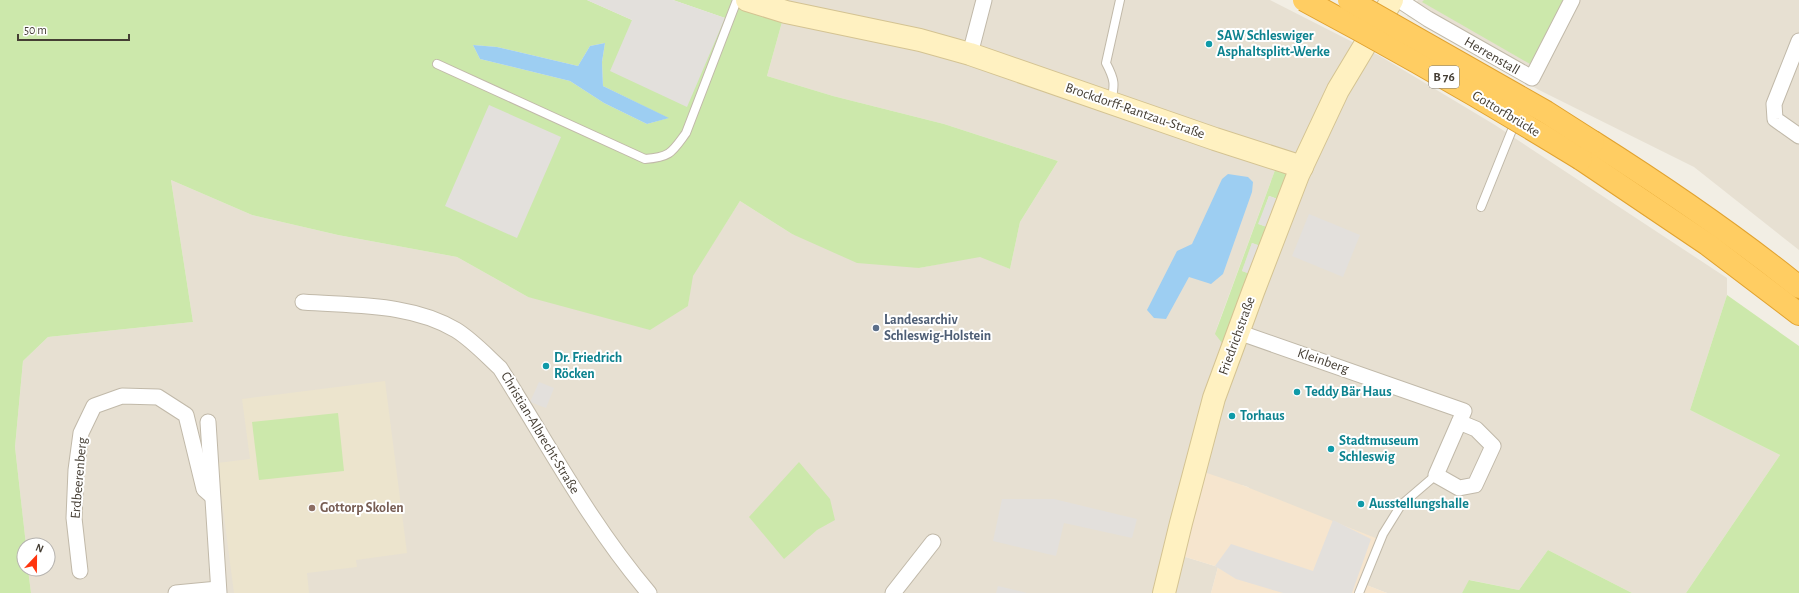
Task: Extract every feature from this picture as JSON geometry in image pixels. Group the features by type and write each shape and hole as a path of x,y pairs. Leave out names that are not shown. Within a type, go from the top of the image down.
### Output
{"highway":[{"name":"Gottorfbrücke","path":"1304,0 1387,44 1533,129 1587,150"},
{"name":"Gottorfbrücke","path":"1349,0 1526,100 1587,150"},
{"name":"B 76","path":"1587,150 1657,183 1714,222 1799,287"},
{"name":"B 76","path":"1587,150 1799,314"}],"street":[{"name":"Brockdorff-Rantzau-Straße","path":"747,0 786,12 920,40 970,54 1111,104 1302,167"},
{"path":"970,54 984,0"},
{"name":"Friedrichstraße","path":"1164,593 1214,398 1238,332 1302,167 1338,90 1392,0"},
{"name":"Herrenstall","path":"1399,0 1529,85 1572,0"},
{"path":"1799,41 1774,104 1775,119 1799,136"},
{"name":"Christian-Albrecht-Straße","path":"303,302 407,311 432,318 457,330 500,368 590,516 635,577 649,593"},
{"name":"Kleinberg","path":"1238,332 1464,411 1459,422"},
{"name":"Erdbeerenberg","path":"80,571 74,518 76,470 81,433 94,406 122,396 158,397 186,415 204,489 212,496"},
{"name":"Erdbeerenberg","path":"176,593 219,591 208,422"},
{"path":"1459,422 1476,429 1492,446 1475,485 1459,488 1436,475 1459,422"},
{"path":"893,593 933,542"}],"lane":[{"path":"437,64 646,159 662,158 674,150 686,133 737,0"},
{"path":"1111,104 1115,85 1106,63 1120,0"},
{"path":"1481,207 1529,85"},
{"path":"1359,593 1383,534 1401,506 1436,475"}],"shaded area":[{"path":"587,0 673,0 725,18 687,107 610,71 632,20"},
{"path":"760,0 1270,0 1380,56 1495,125 1727,278 1727,295 1690,410 1780,455 1686,593 1632,593 1548,550 1519,590 1470,580 1462,593 1387,593 1361,583 1248,487 1242,485 1179,555 1218,567 1211,593 31,593 29,577 56,577 56,537 25,537 15,447 23,361 48,337 193,322 171,180 252,215 338,235 457,257 528,297 688,306 692,276 740,201 792,234 919,268 980,256 1010,269 1020,222 1058,161 944,124 833,96 767,76 782,22","holes":["1278,162 1280,200 1263,247 1252,243 1215,333"]},
{"path":"1418,0 1799,0 1799,250 1694,167 1539,90 1407,16"},
{"path":"489,105 561,137 517,238 445,206"},
{"path":"1269,196 1280,200 1270,228 1258,224"},
{"path":"1309,214 1360,235 1343,277 1292,256"},
{"path":"1252,243 1263,247 1253,275 1242,271"},
{"name":"Gottorp Skolen","path":"385,381 407,553 356,560 357,567 307,573 309,593 234,593 217,463 250,459 242,399"},
{"path":"539,382 554,388 546,408 530,402"},
{"path":"1204,472 1242,485 1378,539 1361,583 1387,593 1211,593 1218,567 1179,555"},
{"path":"1002,499 1054,499 1137,519 1132,538 1064,523 1056,556 993,541"},
{"path":"1333,520 1371,539 1352,593 1283,593 1236,579 1215,566 1231,544 1313,571"},
{"path":"998,586 1027,593 996,593"}],"green space":[{"path":"0,0 587,0 632,20 725,18 673,0 760,0 782,22 767,76 833,96 944,124 1058,161 1020,222 1010,269 980,257 919,268 857,263 792,234 740,201 693,276 688,306 650,330 528,297 457,257 338,235 252,215 171,180 193,322 48,337 23,361 15,447 25,537 16,537 16,577 29,577 31,593 0,593","holes":["605,43 602,62 603,86 668,118 647,124 604,103 570,81 480,59 473,45 497,47 578,66 590,46"]},
{"path":"1424,0 1564,0 1530,64 1422,2"},
{"path":"1278,162 1292,169 1280,200 1269,196 1259,224 1270,228 1263,247 1252,243 1242,271 1253,275 1226,348 1215,334"},
{"path":"1727,295 1799,346 1799,593 1686,593 1780,455 1690,410"},
{"path":"338,413 344,471 259,480 252,422"},
{"path":"799,462 830,499 835,520 817,530 784,559 749,517"},
{"path":"1548,550 1632,593 1462,593 1469,580 1519,590"}],"water":[{"path":"605,43 602,62 603,86 669,118 647,124 604,103 570,81 480,59 473,45 497,47 578,66 590,46"},
{"path":"1228,174 1248,177 1253,182 1252,192 1223,274 1211,284 1189,277 1166,319 1154,318 1147,310 1177,251 1192,244 1222,179"}],"place":[{"name":"SAW Schleswiger Asphaltsplitt-Werke","path":"1209,44"},
{"name":"Landesarchiv Schleswig-Holstein","path":"876,328"},
{"name":"Dr. Friedrich Röcken","path":"546,366"},
{"name":"Teddy Bär Haus","path":"1297,392"},
{"name":"Torhaus","path":"1232,416"},
{"name":"Stadtmuseum Schleswig","path":"1331,449"},
{"name":"Ausstellungshalle","path":"1361,504"},
{"name":"Gottorp Skolen","path":"312,508"}]}
